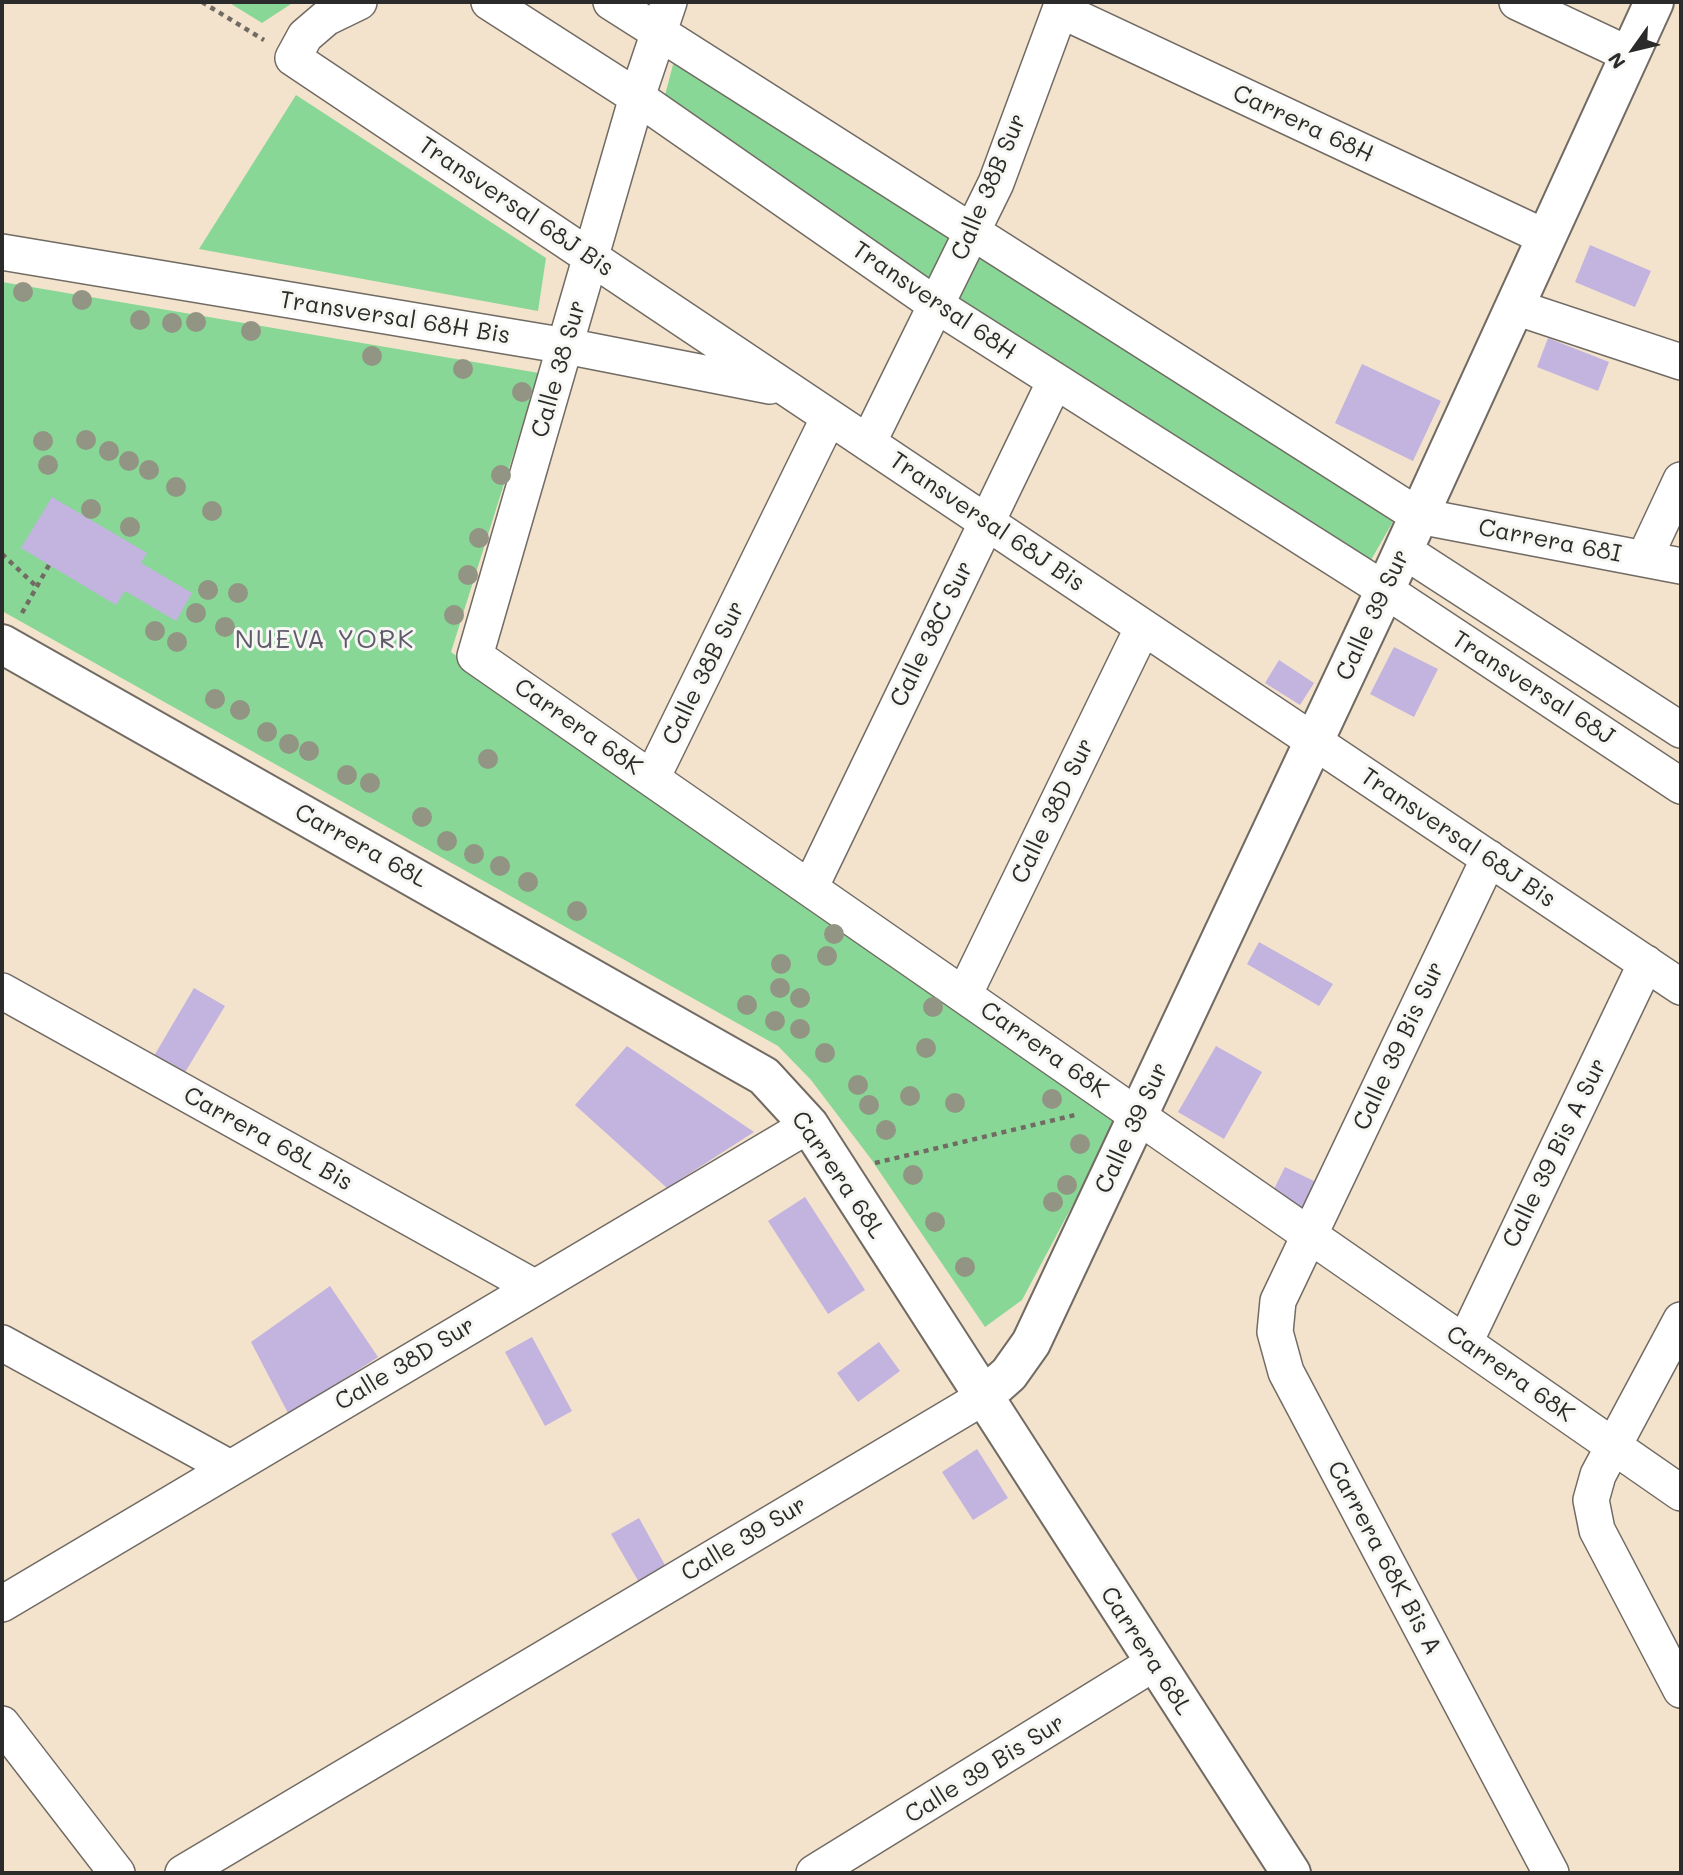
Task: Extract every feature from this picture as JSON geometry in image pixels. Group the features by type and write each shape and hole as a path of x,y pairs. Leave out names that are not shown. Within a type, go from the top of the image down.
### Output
{"street":[{"path":"293,58 305,36 326,18 359,2"},
{"name":"Transversal 68H","path":"489,2 637,97 936,305 1385,590"},
{"path":"611,2 663,17 972,232 1419,516"},
{"path":"1517,2 1630,55"},
{"name":"Calle 39 Sur","path":"183,1873 982,1398 1009,1374 1031,1343 1315,741 1654,2"},
{"name":"Calle 38B Sur","path":"868,443 996,183 1062,6"},
{"name":"Carrera 68H","path":"1062,6 1547,238"},
{"name":"Calle 38 Sur","path":"475,656 637,97 663,17"},
{"name":"Transversal 68J Bis","path":"293,58 1681,987"},
{"name":"Transversal 68H Bis","path":"2,252 566,346 788,389"},
{"path":"1515,307 1681,362"},
{"name":"Calle 38C Sur","path":"810,888 1055,381"},
{"name":"Calle 38B Sur","path":"652,778 829,417"},
{"path":"1644,559 1681,480"},
{"name":"Carrera 68I","path":"1419,516 1681,566"},
{"name":"Transversal 68J","path":"1403,550 1681,730"},
{"name":"Transversal 68J","path":"1385,590 1681,786"},
{"name":"Calle 38D Sur","path":"964,995 1143,627"},
{"name":"Carrera 68L","path":"11,631 740,1059 764,1076 809,1125 982,1398 1291,1873"},
{"name":"Carrera 68K","path":"475,656 1681,1493"},
{"name":"Calle 39 Bis Sur","path":"1310,1235 1489,858"},
{"name":"Calle 39 Bis A Sur","path":"1465,1342 1646,963"},
{"name":"Carrera 68L Bis","path":"2,991 534,1287"},
{"name":"Calle 38D Sur","path":"2,1604 809,1125"},
{"name":"Carrera 68K Bis A","path":"1310,1235 1278,1301 1275,1332 1286,1372 1551,1873"},
{"path":"1681,1320 1613,1445 1598,1475 1591,1500 1597,1530 1681,1690"},
{"path":"2,1343 230,1468"},
{"name":"Calle 39 Bis Sur","path":"814,1873 1154,1663"},
{"path":"2,1724 117,1873"}],"path":[{"path":"202,2 293,58"},
{"path":"2,554 37,587"},
{"path":"11,631 49,565"},
{"path":"867,1165 1087,1112"}],"green space":[{"path":"228,2 294,2 262,23"},
{"path":"675,57 1395,518 1367,567 660,114"},
{"path":"296,95 546,258 538,311 199,249"},
{"path":"2,282 539,373 451,652 1120,1116 1022,1300 985,1327 871,1159 811,1080 778,1046 2,611"}],"building":[{"path":"1590,245 1651,271 1635,307 1575,282"},
{"path":"1548,338 1609,362 1598,391 1537,367"},
{"path":"1362,364 1441,401 1413,461 1335,423"},
{"path":"52,497 147,553 141,563 192,593 176,621 125,591 116,605 21,548"},
{"path":"1394,647 1438,669 1414,717 1370,694"},
{"path":"1279,660 1314,683 1300,705 1265,683"},
{"path":"1259,942 1333,984 1319,1006 1247,964"},
{"path":"194,988 225,1006 184,1074 154,1056"},
{"path":"627,1046 754,1132 667,1188 575,1105"},
{"path":"1216,1046 1262,1072 1224,1139 1178,1112"},
{"path":"1285,1167 1316,1182 1303,1211 1271,1195"},
{"path":"805,1197 865,1290 828,1314 768,1221"},
{"path":"330,1286 378,1357 289,1415 251,1342"},
{"path":"532,1337 572,1411 545,1426 505,1352"},
{"path":"879,1342 900,1371 858,1402 837,1373"},
{"path":"977,1449 1008,1498 973,1520 942,1472"},
{"path":"639,1518 671,1576 644,1591 611,1534"}],"district":[{"name":"NUEVA YORK","path":"325,640"}]}
